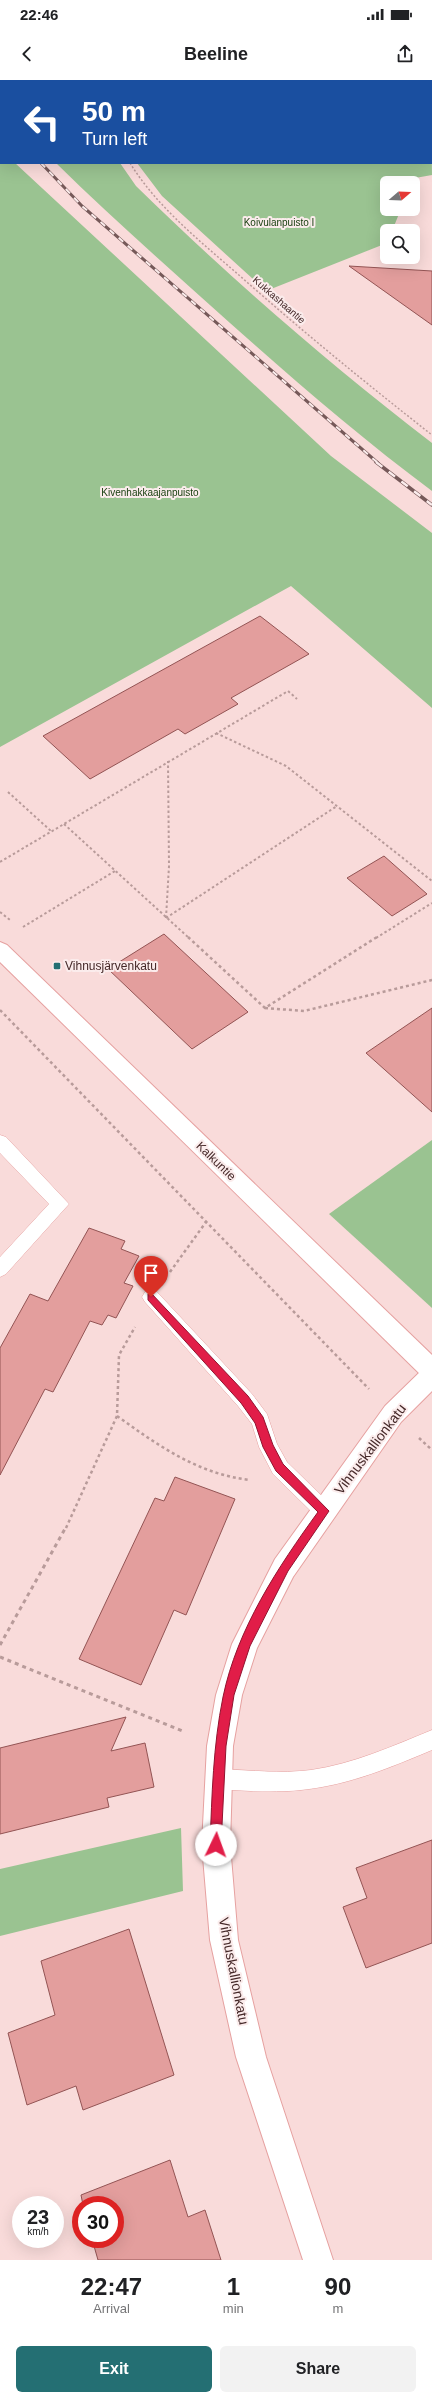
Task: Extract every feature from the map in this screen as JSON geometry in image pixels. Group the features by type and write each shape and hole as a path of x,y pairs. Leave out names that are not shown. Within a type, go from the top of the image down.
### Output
{"street":[{"name":"Kalkuntie","path":"0,950 432,1371"},
{"name":"Vihnuskallionkatu","path":"318,2260 251,2057 224,1940 216,1845 220,1779 220,1746 229,1695 245,1644 284,1568 393,1414 432,1375"}],"lane":[{"path":"0,1142 60,1204 0,1269"},
{"path":"151,1297 245,1400 260,1420 268,1447 280,1468 324,1511"},
{"path":"220,1779 282,1781 322,1779 358,1770 432,1740"}],"path":[{"name":"Kukkashaantie","path":"131,164 146,187 188,229 382,396 432,435"},
{"path":"0,862 215,732 288,691 297,699"},
{"path":"215,732 286,766 432,880"},
{"path":"166,918 169,866 168,761"},
{"path":"8,792 51,831"},
{"path":"166,918 337,806"},
{"path":"64,824 265,1008 304,1011 432,980"},
{"path":"21,929 114,871"},
{"path":"265,1008 432,903"},
{"path":"0,1010 393,1414 432,1450"},
{"path":"0,1645 58,1545 117,1416 119,1355 151,1297 206,1222"},
{"path":"117,1416 176,1457 231,1480 257,1480 280,1468"},
{"path":"0,1657 220,1746"}],"green space":[{"name":"Kivenhakkaajanpuisto","path":"0,164 16,164 331,456 432,533 432,708 291,586 0,747"},
{"path":"57,164 121,164 136,186 207,254 317,351 432,443 432,491 354,430 279,366 99,204"},
{"name":"Koivulanpuisto I","path":"138,164 432,164 432,175 420,177 380,176 380,216 398,216 395,224 380,224 380,246 266,291 162,196"},
{"path":"432,1140 432,1308 329,1214"},
{"path":"181,1828 183,1891 0,1936 0,1869"}],"building":[{"path":"349,266 432,271 432,325"},
{"path":"260,616 309,654 231,698 238,704 185,734 178,729 90,779 43,736"},
{"path":"384,856 427,894 392,916 347,878"},
{"path":"164,934 248,1012 192,1049 108,969"},
{"path":"432,1008 432,1112 366,1053"},
{"path":"89,1228 125,1241 121,1249 139,1256 124,1283 133,1286 116,1318 108,1315 102,1325 90,1321 53,1392 45,1389 0,1475 0,1348 30,1294 48,1301"},
{"path":"175,1477 235,1499 186,1615 174,1610 141,1685 79,1659 155,1498 164,1501"},
{"path":"126,1717 111,1751 145,1743 154,1787 107,1798 109,1807 0,1834 0,1748"},
{"path":"432,1840 432,1943 366,1968 343,1907 367,1898 356,1868"},
{"path":"129,1929 174,2075 83,2110 76,2086 27,2105 8,2033 55,2015 41,1961"},
{"path":"170,2160 188,2217 205,2210 221,2260 98,2260 95,2248 124,2248 124,2196 81,2195"}],"railway":[{"path":"42,164 82,206 378,463"},
{"path":"376,462 432,505"}],"place":[{"name":"Vihnusjärvenkatu","path":"57,966"}],"route":[{"path":"151,1297 245,1400 260,1420 268,1447 280,1468 324,1511 284,1568 245,1644 229,1695 220,1746 220,1779 216,1845"}]}
